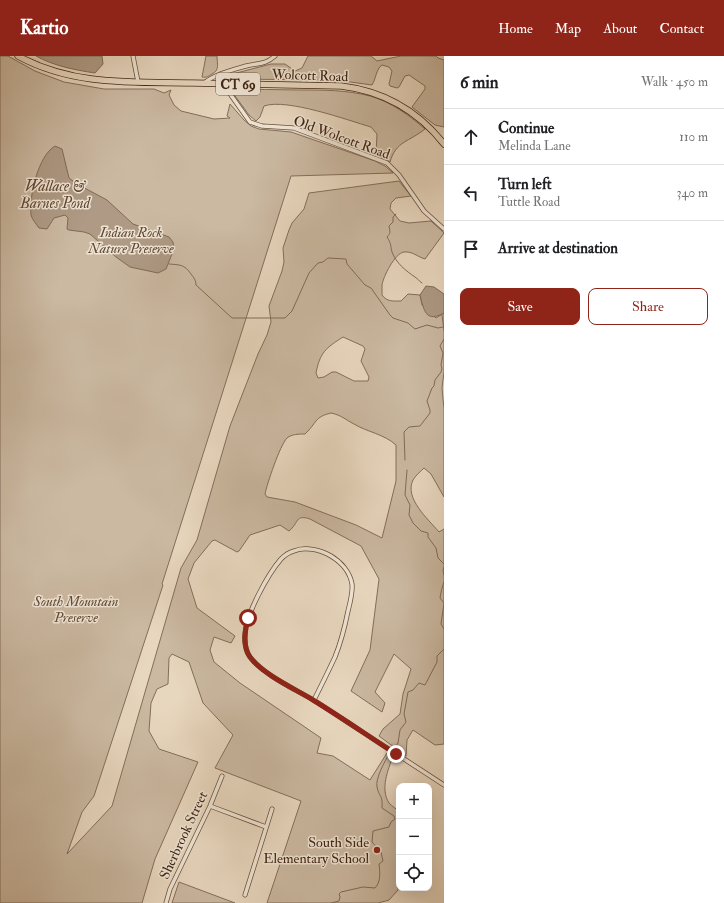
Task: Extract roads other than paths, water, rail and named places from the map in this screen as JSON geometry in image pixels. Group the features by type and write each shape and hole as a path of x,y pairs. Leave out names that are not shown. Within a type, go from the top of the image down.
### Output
{"main road":[{"name":"Wolcott Road","path":"18,56 39,66 78,78 106,82 341,86 362,90 376,94 404,107 425,122 444,144"}],"street":[{"path":"133,56 138,82"},
{"path":"203,84 211,78 235,70 268,62 275,56"},
{"name":"Old Wolcott Road","path":"223,84 250,122 262,126 294,128 387,163 399,175 424,211 444,229"},
{"path":"314,700 335,656 344,631 352,585 348,572 339,560 325,552 308,549 294,550 282,558 271,572 248,618 244,635 247,651 250,657 258,665 280,681 314,700 444,785"},
{"name":"Sherbrook Street","path":"166,903 170,889 210,806 222,776"},
{"path":"210,806 266,826"},
{"path":"245,895 272,809"}],"water":[{"path":"36,56 102,56 103,64 95,73 57,65"},
{"name":"Wallace & Barnes Pond","path":"55,146 62,149 69,178 107,200 133,224 169,237 173,242 174,249 166,269 158,273 130,267 90,234 67,229 68,218 65,215 54,218 47,229 39,228 31,215 33,187 39,167 49,151"},
{"path":"426,286 434,287 444,294 444,313 433,317 427,314 420,295"}],"waterway":[{"path":"396,214 393,217 393,222 389,226 390,232 387,237 392,252 396,260 422,283"},
{"path":"169,264 179,265 186,268 195,279 196,285 232,318 285,318 292,311 309,273 318,263 323,262 328,258 346,259 347,264 365,285 371,288 393,318 408,323 415,329 427,325 438,328 443,327"},
{"path":"442,315 444,330"},
{"path":"405,460 404,432 409,427 420,426 430,413 427,401 434,386 435,380 442,369 441,365 443,353 440,346 444,339"},
{"path":"407,470 405,495 410,505 409,515 413,523 421,531 428,533 428,537 436,548 438,558 444,564"},
{"path":"444,567 444,575"},
{"path":"444,582 440,598 444,603 441,624 444,629"},
{"path":"394,748 398,743 400,730 406,722 404,714 408,692 413,690 419,683 425,685 437,662 437,656 444,649"},
{"path":"331,903 339,901 339,894 341,892 363,887 375,888 377,886 380,874 379,864 383,861 381,852 372,842 373,831 389,827 391,822 395,819 394,816 382,808 381,798 377,787 379,775 389,754"}],"place":[{"name":"South Side Elementary School","path":"377,850"}],"park label":[{"name":"Indian Rock Nature Preserve","path":"131,240"},
{"name":"South Mountain Preserve","path":"76,610"}]}
